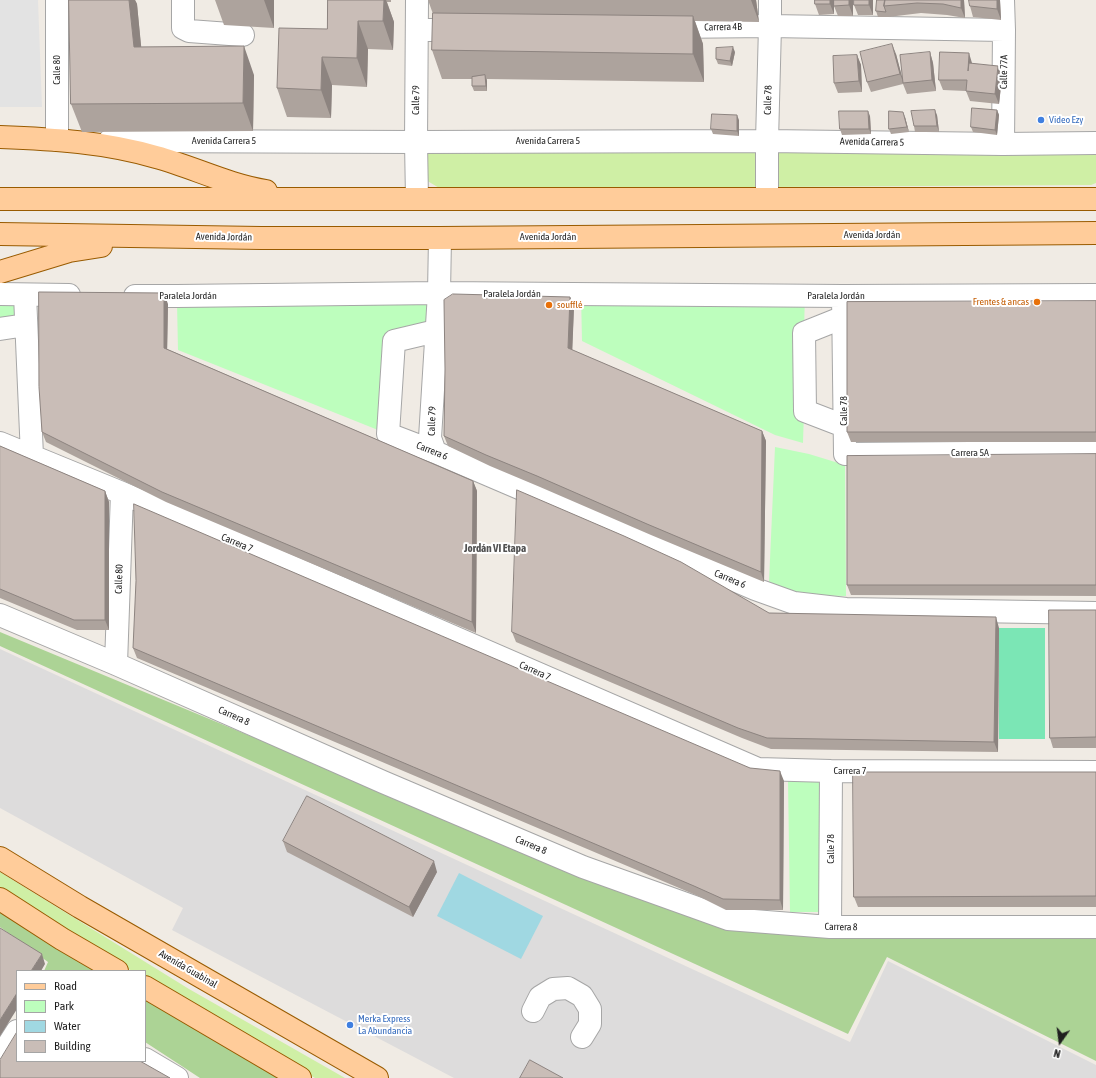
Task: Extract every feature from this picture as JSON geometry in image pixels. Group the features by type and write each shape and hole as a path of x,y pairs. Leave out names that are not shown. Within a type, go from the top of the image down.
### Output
{"main road":[{"name":"Avenida Carrera 5","path":"0,137 64,140"},
{"path":"64,140 132,150 164,159 226,181 259,190 327,199"},
{"path":"0,199 1096,199"},
{"name":"Avenida Jordán","path":"0,234 261,238 440,238 1096,233"},
{"path":"0,272 69,251 105,245 211,245 261,238"},
{"name":"Avenida Guabinal","path":"0,858 80,907 377,1078"},
{"path":"0,899 62,939 115,970"},
{"path":"146,988 300,1078"}],"street":[{"name":"Calle 80","path":"57,0 64,140"},
{"path":"183,0 183,28 189,31 243,35"},
{"name":"Calle 79","path":"417,0 417,199"},
{"name":"Calle 78","path":"767,199 770,0"},
{"name":"Calle 77A","path":"1002,144 1004,30 1003,0"},
{"name":"Carrera 4B","path":"645,28 770,26 1004,30"},
{"path":"417,30 480,30"},
{"name":"Avenida Carrera 5","path":"64,140 416,142 767,140 1002,144 1096,143"},
{"path":"439,293 440,238"},
{"name":"Calle 79","path":"435,452 430,438 439,293"},
{"name":"Paralela Jordán","path":"116,296 439,293 843,296 1096,295"},
{"path":"0,294 86,295"},
{"path":"25,295 32,456"},
{"name":"Calle 78","path":"843,296 845,454"},
{"path":"844,317 804,333 805,411 844,426"},
{"path":"0,329 26,325"},
{"name":"Carrera 6","path":"436,331 394,341 388,434 435,452 755,589 794,603 846,609 1096,613"},
{"name":"Carrera 7","path":"0,443 122,493 758,769 831,771 1096,772"},
{"name":"Carrera 5A","path":"845,454 1096,452"},
{"name":"Calle 80","path":"116,664 122,493"},
{"name":"Carrera 8","path":"0,615 116,664 390,785 583,867 728,918 830,927 1096,927"},
{"name":"Calle 78","path":"830,927 831,771"},
{"path":"533,1011 540,997 553,989 568,988 582,996 590,1009 590,1024 582,1037"},
{"path":"0,1058 16,1033"},
{"path":"146,1060 177,1078"}],"shaded area":[{"path":"0,0 38,0 42,107 0,107"},
{"path":"0,649 850,1042 888,961 1096,1065 1096,1078 454,1078 172,930 183,908 0,808"}],"green space":[{"path":"1096,149 1096,183 1091,185 441,189 424,179 426,155 435,150"},
{"path":"581,294 805,296 803,443 775,435 582,341"},
{"path":"25,301 26,325 0,329 0,303"},
{"path":"177,303 438,303 436,331 394,341 388,434 178,350"},
{"path":"775,447 809,454 845,465 846,596 803,595 769,582"},
{"path":"999,628 1045,628 1045,739 999,739"},
{"path":"0,632 585,875 724,928 1096,937 1096,1061 887,957 848,1034 0,646"},
{"path":"821,780 824,912 790,912 788,781"},
{"path":"0,872 189,989 345,1078 315,1078 146,980 146,970 130,970 0,889"},
{"path":"0,905 107,970 44,970 48,962 0,927"},
{"path":"146,994 286,1078 200,1078 146,1043"}],"water":[{"path":"459,873 543,916 521,959 437,916"}],"building":[{"path":"69,0 129,0 134,47 244,46 243,103 71,104"},
{"path":"328,0 384,0 383,21 358,21 357,58 322,57 321,90 277,88 279,28 327,29"},
{"path":"815,0 830,0 830,4 815,4"},
{"path":"834,0 849,0 849,5 834,6"},
{"path":"854,0 869,0 869,5 854,5"},
{"path":"877,0 885,0 884,6 886,12 876,11"},
{"path":"885,0 961,0 961,8 943,4 917,3 884,6"},
{"path":"969,0 997,0 997,9 970,6"},
{"path":"433,13 693,16 693,54 432,50"},
{"path":"892,44 900,74 867,82 860,52"},
{"path":"733,47 730,61 716,59 716,48"},
{"path":"930,52 932,80 903,83 900,55"},
{"path":"940,52 969,53 968,71 969,63 998,66 995,94 966,91 967,80 939,80"},
{"path":"857,55 859,81 834,83 833,56"},
{"path":"485,75 486,86 472,86 472,77"},
{"path":"972,108 997,110 995,130 971,127"},
{"path":"935,110 937,126 914,126 911,111"},
{"path":"839,111 868,111 869,129 840,129"},
{"path":"889,111 903,112 907,127 889,129"},
{"path":"712,114 737,115 737,131 711,129"},
{"path":"39,292 164,293 164,348 473,481 472,622 162,492 42,432 39,387"},
{"path":"453,294 570,297 568,348 762,431 761,572 444,436 444,300"},
{"path":"1096,301 1096,432 847,432 847,302"},
{"path":"0,446 105,491 105,620 74,620 0,589"},
{"path":"1096,454 1096,585 847,585 847,456"},
{"path":"517,490 681,562 769,613 996,617 994,742 767,738 738,728 512,632"},
{"path":"134,504 750,768 780,771 780,900 723,899 133,648 136,581"},
{"path":"1049,610 1096,610 1096,737 1050,738"},
{"path":"853,772 1096,772 1096,896 854,897"},
{"path":"307,796 434,861 409,907 283,841"},
{"path":"0,928 42,954 32,970 16,970 16,995 0,1020"},
{"path":"16,1034 16,1062 142,1062 170,1078 0,1078 0,1060"},
{"path":"530,1060 563,1078 520,1078"}],"place":[{"name":"Video Ezy","path":"1041,120"},
{"name":"Frentes & ancas","path":"1037,302"},
{"name":"soufflé","path":"549,305"},
{"name":"Merka Express La Abundancia","path":"350,1025"}],"district":[{"name":"Jordán VI Etapa","path":"495,549"}]}
